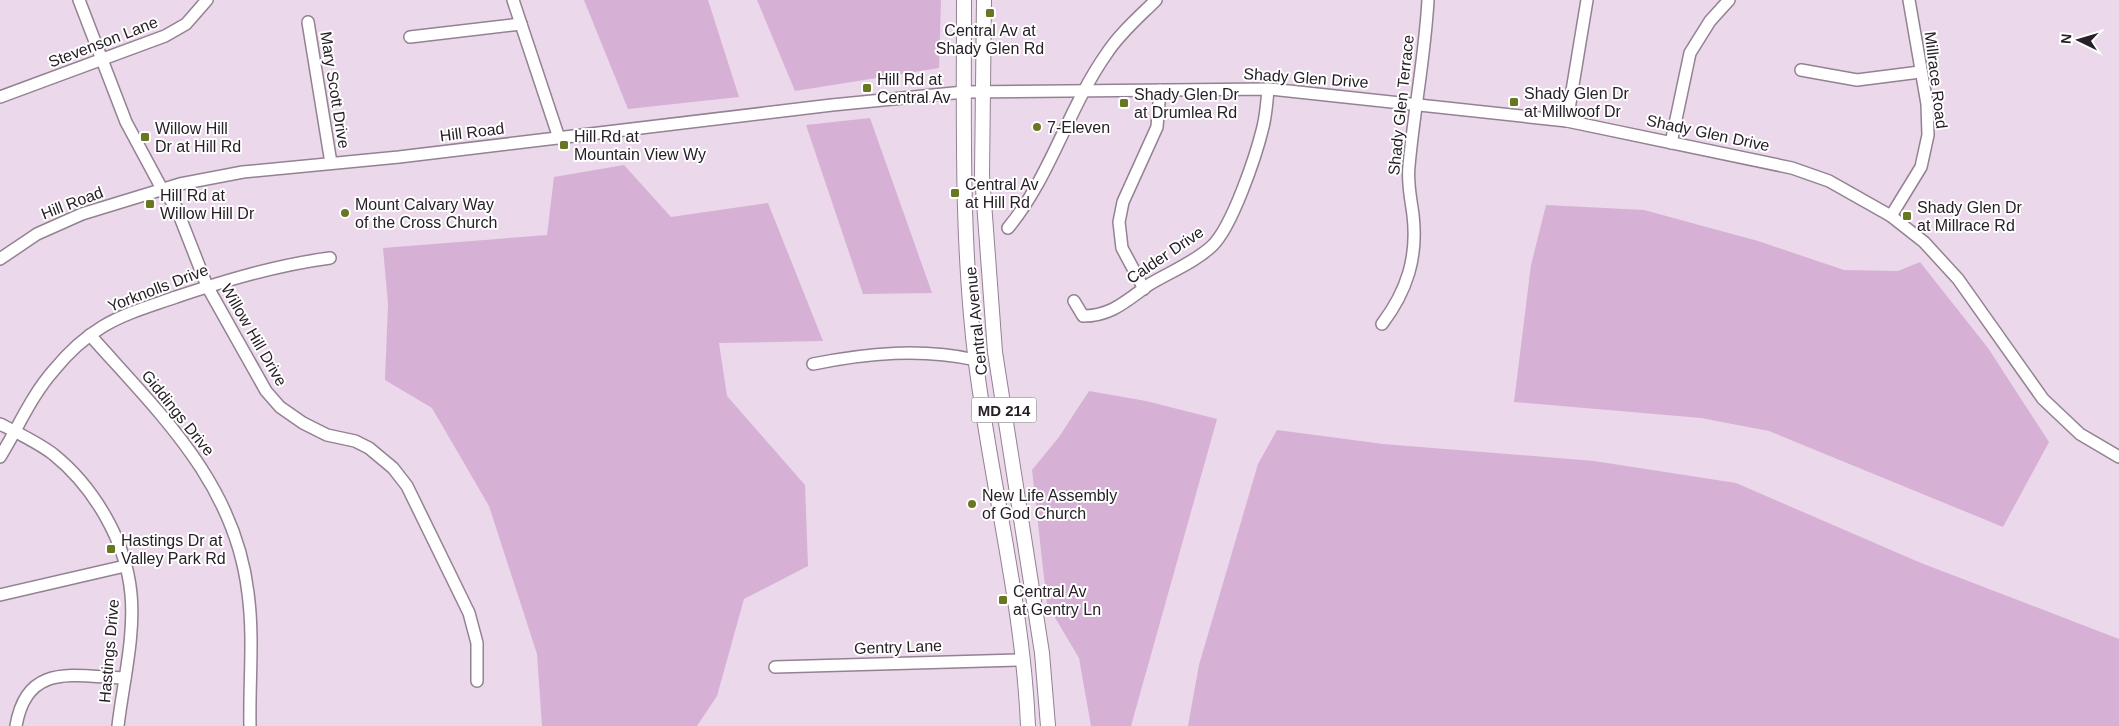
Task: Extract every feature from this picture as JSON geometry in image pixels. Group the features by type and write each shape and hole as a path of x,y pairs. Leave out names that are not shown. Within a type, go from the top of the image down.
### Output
{"main road":[{"name":"Central Avenue","path":"964,0 966,238 976,360 1022,660 1028,726"},
{"name":"Central Avenue","path":"984,0 983,190 995,352 1042,653 1048,726"}],"street":[{"name":"Willow Hill Drive","path":"79,0 126,122 162,189 176,207 207,286 261,384 273,400 294,418 319,432 355,441 369,448 393,468 407,486 469,613 477,644 477,681"},
{"name":"Stevenson Lane","path":"0,97 102,61 176,31 192,18 207,0"},
{"path":"514,0 559,138"},
{"path":"1008,228 1025,208 1084,90 1116,41 1156,0"},
{"name":"Shady Glen Terrace","path":"1382,324 1400,298 1413,262 1415,236 1408,175 1423,69 1428,0"},
{"path":"1566,121 1587,0"},
{"path":"1670,143 1690,54 1710,21 1729,0"},
{"name":"Millrace Road","path":"1891,216 1917,174 1926,152 1927,104 1909,0"},
{"name":"Mary Scott Drive","path":"308,22 331,163"},
{"path":"410,37 521,24"},
{"path":"1801,70 1857,80 1920,72"},
{"name":"Shady Glen Drive","path":"964,92 1268,89 1417,103 1566,121 1800,170 1856,195 1891,216 1924,242 1958,279 2046,404 2092,442 2119,457"},
{"name":"Calder Drive","path":"1074,301 1083,316 1098,316 1114,310 1144,288 1203,253 1220,236 1244,184 1260,136 1265,117 1268,89"},
{"path":"1144,288 1122,248 1119,222 1123,202 1157,127 1160,90"},
{"name":"Hill Road","path":"0,259 19,245 51,227 96,209 162,189 220,175 559,138 832,105 964,92"},
{"name":"Yorknolls Drive","path":"0,457 30,402 47,378 90,335 124,316 207,286 264,270 330,258"},
{"name":"Giddings Drive","path":"90,335 182,440 204,471 230,522 243,561 249,601 250,726"},
{"path":"813,364 907,352 952,354 976,360"},
{"name":"Hastings Drive","path":"0,424 41,446 69,469 104,514 125,566 131,594 131,609 125,678 118,726"},
{"path":"0,595 125,566"},
{"name":"Gentry Lane","path":"775,667 1022,660"},
{"path":"16,726 20,708 26,695 42,681 70,675 125,678"}],"shaded area":[{"path":"584,0 708,0 739,97 628,109"},
{"path":"757,0 941,0 939,68 795,91"},
{"path":"870,118 932,293 863,294 806,125"},
{"path":"624,165 671,217 768,203 823,341 719,343 727,396 805,485 808,566 744,599 717,696 697,726 542,726 537,654 489,506 432,408 385,380 388,304 383,248 547,235 554,177"},
{"path":"1546,205 1644,210 1758,241 1844,270 1898,271 1920,262 1988,348 2049,442 2003,527 1769,431 1701,418 1514,402 1531,265"},
{"path":"1089,391 1146,401 1217,419 1131,726 1091,726 1079,658 1047,604 1032,470 1059,437"},
{"path":"1277,430 1383,444 1594,461 1736,483 1921,563 2119,639 2119,726 1188,726 1199,665 1258,464"}],"place":[{"name":"Central Av at Shady Glen Rd","path":"990,13"},
{"name":"Hill Rd at Central Av","path":"867,88"},
{"name":"Shady Glen Dr at Millwoof Dr","path":"1514,102"},
{"name":"Shady Glen Dr at Drumlea Rd","path":"1124,103"},
{"name":"7-Eleven","path":"1037,127"},
{"name":"Willow Hill Dr at Hill Rd","path":"145,137"},
{"name":"Hill Rd at Mountain View Wy","path":"564,145"},
{"name":"Central Av at Hill Rd","path":"955,193"},
{"name":"Hill Rd at Willow Hill Dr","path":"150,204"},
{"name":"Mount Calvary Way of the Cross Church","path":"345,213"},
{"name":"Shady Glen Dr at Millrace Rd","path":"1907,216"},
{"name":"New Life Assembly of God Church","path":"972,504"},
{"name":"Hastings Dr at Valley Park Rd","path":"111,549"},
{"name":"Central Av at Gentry Ln","path":"1003,600"}]}
